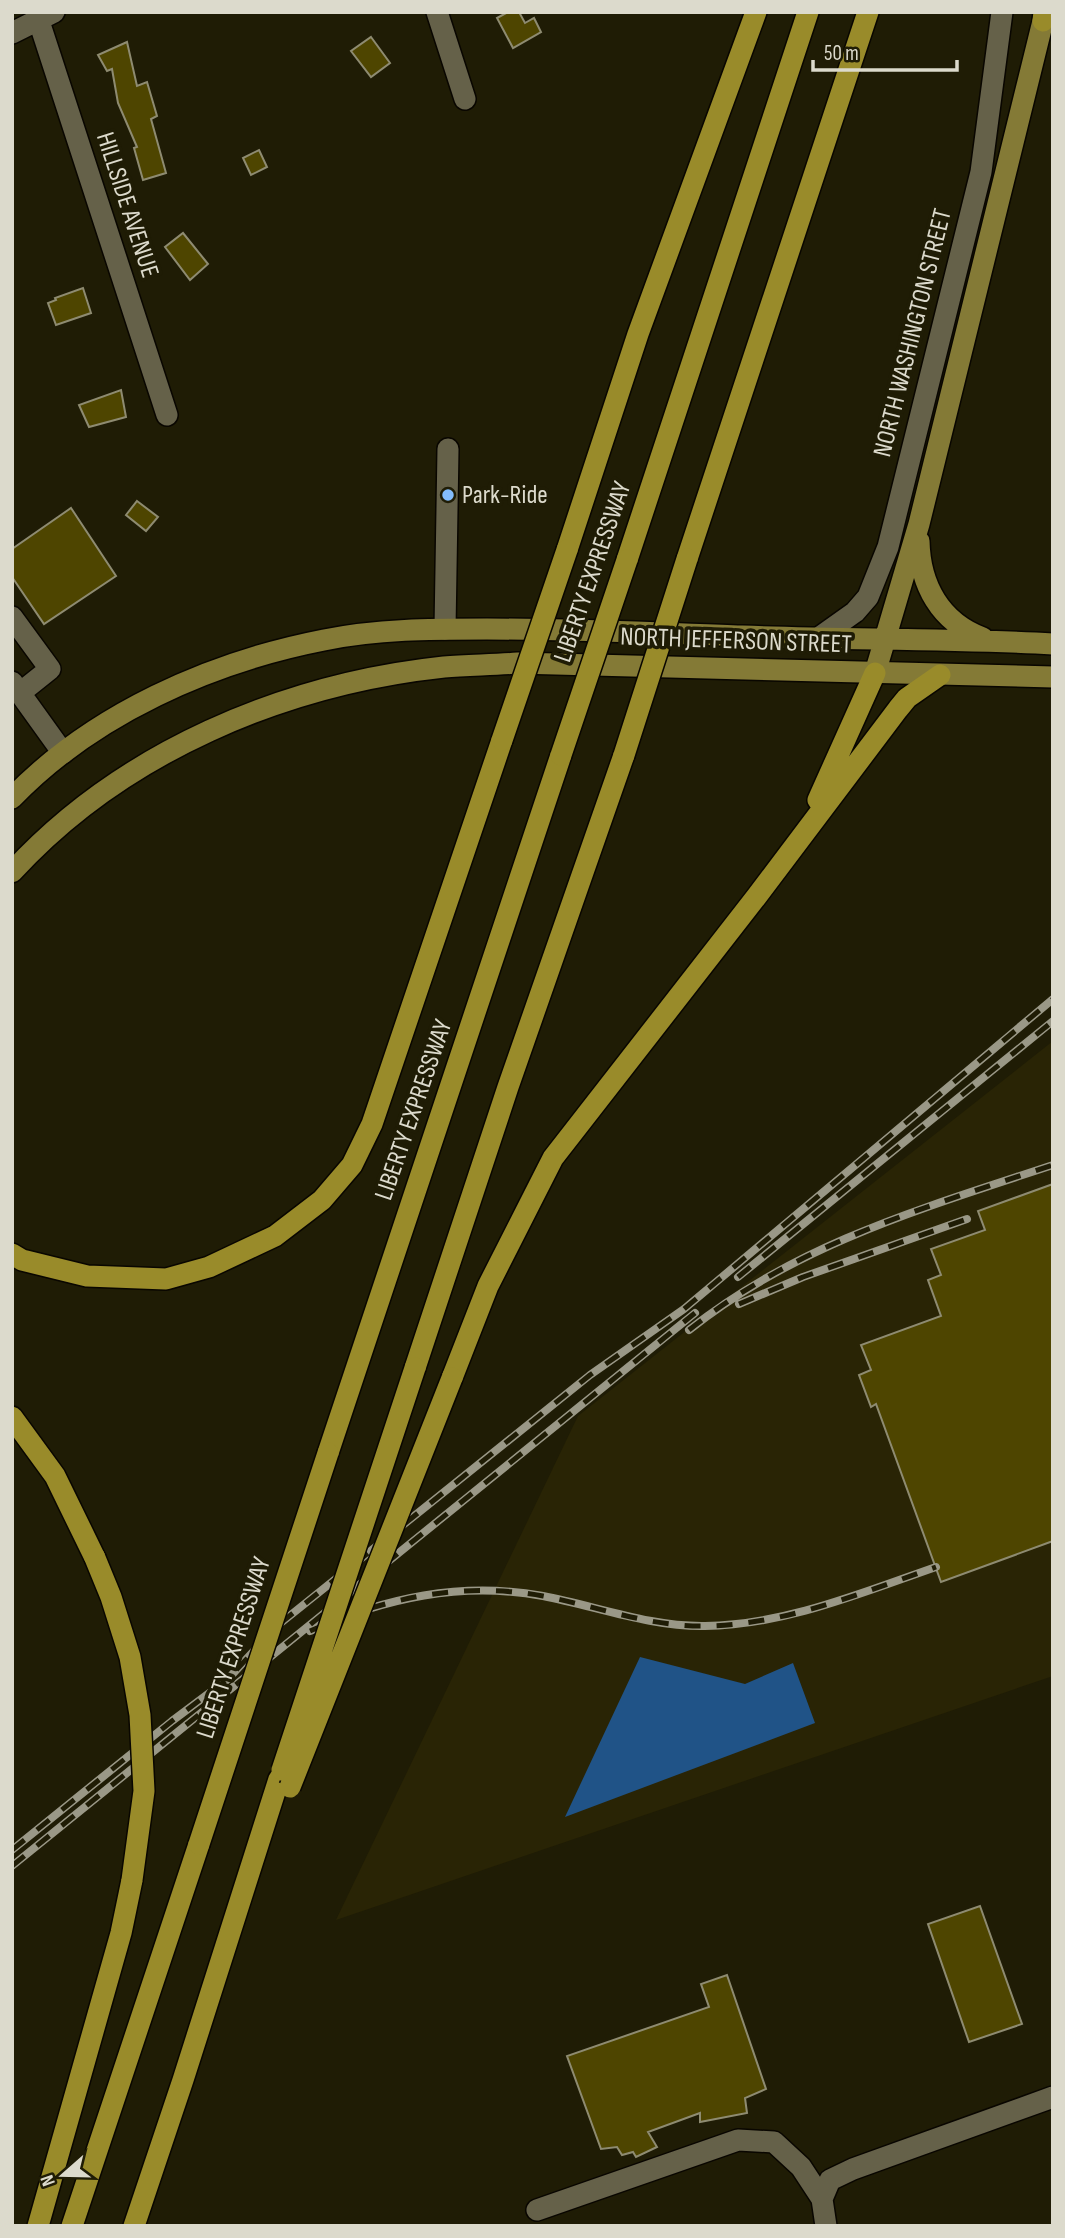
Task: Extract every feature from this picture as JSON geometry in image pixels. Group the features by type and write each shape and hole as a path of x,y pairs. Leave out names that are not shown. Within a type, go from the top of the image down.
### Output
{"highway":[{"path":"12,1254 22,1260 88,1276 166,1279 209,1267 275,1236 322,1200 352,1165 372,1124 638,334 757,12"},
{"name":"LIBERTY EXPRESSWAY","path":"72,2226 808,12"},
{"path":"285,1783 415,1368 508,1087 624,755 868,12"},
{"path":"804,831 875,673"},
{"path":"134,2226 263,1828 285,1783 488,1286 553,1158 907,698 940,675"},
{"path":"12,1417 55,1476 111,1597 130,1657 140,1715 144,1791 132,1880 121,1933 38,2226"}],"main road":[{"path":"875,673 919,524 1045,15"},
{"path":"919,524 919,560 922,574 930,593 946,616 981,638 1009,642"},
{"name":"NORTH JEFFERSON STREET","path":"12,798 63,753 126,712 215,670 324,640 388,631 567,629 817,639 1053,644"},
{"name":"NORTH JEFFERSON STREET","path":"12,872 68,818 108,788 162,754 195,737 259,711 354,683 444,667 518,663 1053,677"}],"street":[{"path":"437,12 465,99"},
{"name":"NORTH WASHINGTON STREET","path":"817,639 855,612 868,597 888,547 981,172 1002,12"},
{"path":"12,33 43,15"},
{"name":"HILLSIDE AVENUE","path":"43,15 167,415"},
{"path":"445,629 448,449"},
{"path":"12,617 50,668 16,687 63,753"},
{"path":"826,2190 853,2169 1053,2096"},
{"path":"537,2210 738,2140 774,2142 826,2190 826,2226"}],"shaded area":[{"path":"1053,1041 1053,1676 336,1920 578,1416"}],"water":[{"path":"640,1657 745,1684 793,1663 815,1723 565,1817"}],"building":[{"path":"508,12 519,12 525,23 534,18 541,32 513,48 497,18"},
{"path":"371,37 390,63 371,77 351,51"},
{"path":"127,42 137,86 147,82 157,116 151,119 166,173 143,180 134,148 137,147 118,103 112,69 107,71 98,55"},
{"path":"259,150 267,167 251,175 243,158"},
{"path":"183,233 208,264 190,280 165,247"},
{"path":"83,288 91,313 56,325 48,303"},
{"path":"121,390 126,417 89,427 79,405"},
{"path":"137,501 158,517 146,531 126,515"},
{"path":"71,508 116,576 44,624 12,577 12,549"},
{"path":"1053,1184 1053,1541 941,1582 876,1404 871,1407 859,1375 871,1370 861,1345 941,1316 928,1280 941,1275 931,1249 985,1230 978,1211"},
{"path":"980,1906 1022,2024 969,2042 928,1924"},
{"path":"727,1975 766,2089 745,2098 747,2113 700,2122 700,2113 648,2132 657,2147 636,2157 633,2152 622,2155 617,2147 601,2149 567,2056 709,2007 701,1984"}],"railway":[{"path":"12,1850 228,1679 277,1626 590,1375 684,1309 1053,999"},
{"path":"738,1277 1053,1021"},
{"path":"689,1330 730,1300 817,1251 909,1213 1053,1165"},
{"path":"739,1304 803,1277 967,1219"},
{"path":"12,1866 695,1313"},
{"path":"310,1631 395,1601 483,1590 543,1596 664,1623 705,1626 735,1624 822,1606 936,1567"}],"place":[{"name":"Park-Ride","path":"448,495"}]}
